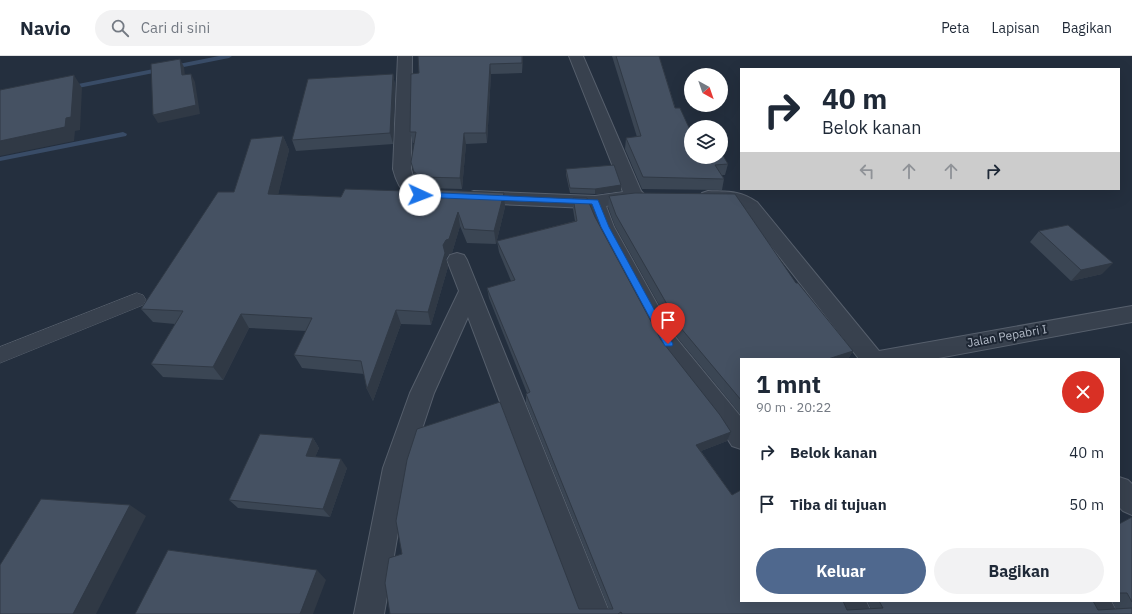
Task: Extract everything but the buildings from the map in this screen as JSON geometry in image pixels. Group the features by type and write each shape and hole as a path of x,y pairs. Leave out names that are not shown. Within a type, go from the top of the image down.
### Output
{"street":[{"path":"405,56 402,169 406,185 420,195 595,202 634,196 656,197"},
{"path":"576,56 634,196"},
{"path":"694,197 738,198 745,201 871,358"},
{"path":"595,202 605,227 668,344 734,414 740,435"},
{"path":"457,260 595,614"},
{"path":"369,614 396,468 422,393 469,292"},
{"name":"Jalan Pepabri I","path":"889,358 1132,314"},
{"path":"1120,490 1132,502"},
{"path":"849,602 857,614"},
{"path":"1092,602 1103,614"}],"lane":[{"path":"0,355 137,300"}],"waterway":[{"path":"68,88 229,56"},
{"path":"0,159 123,134"}],"route":[{"path":"420,195 595,202 605,227 668,344"}]}
